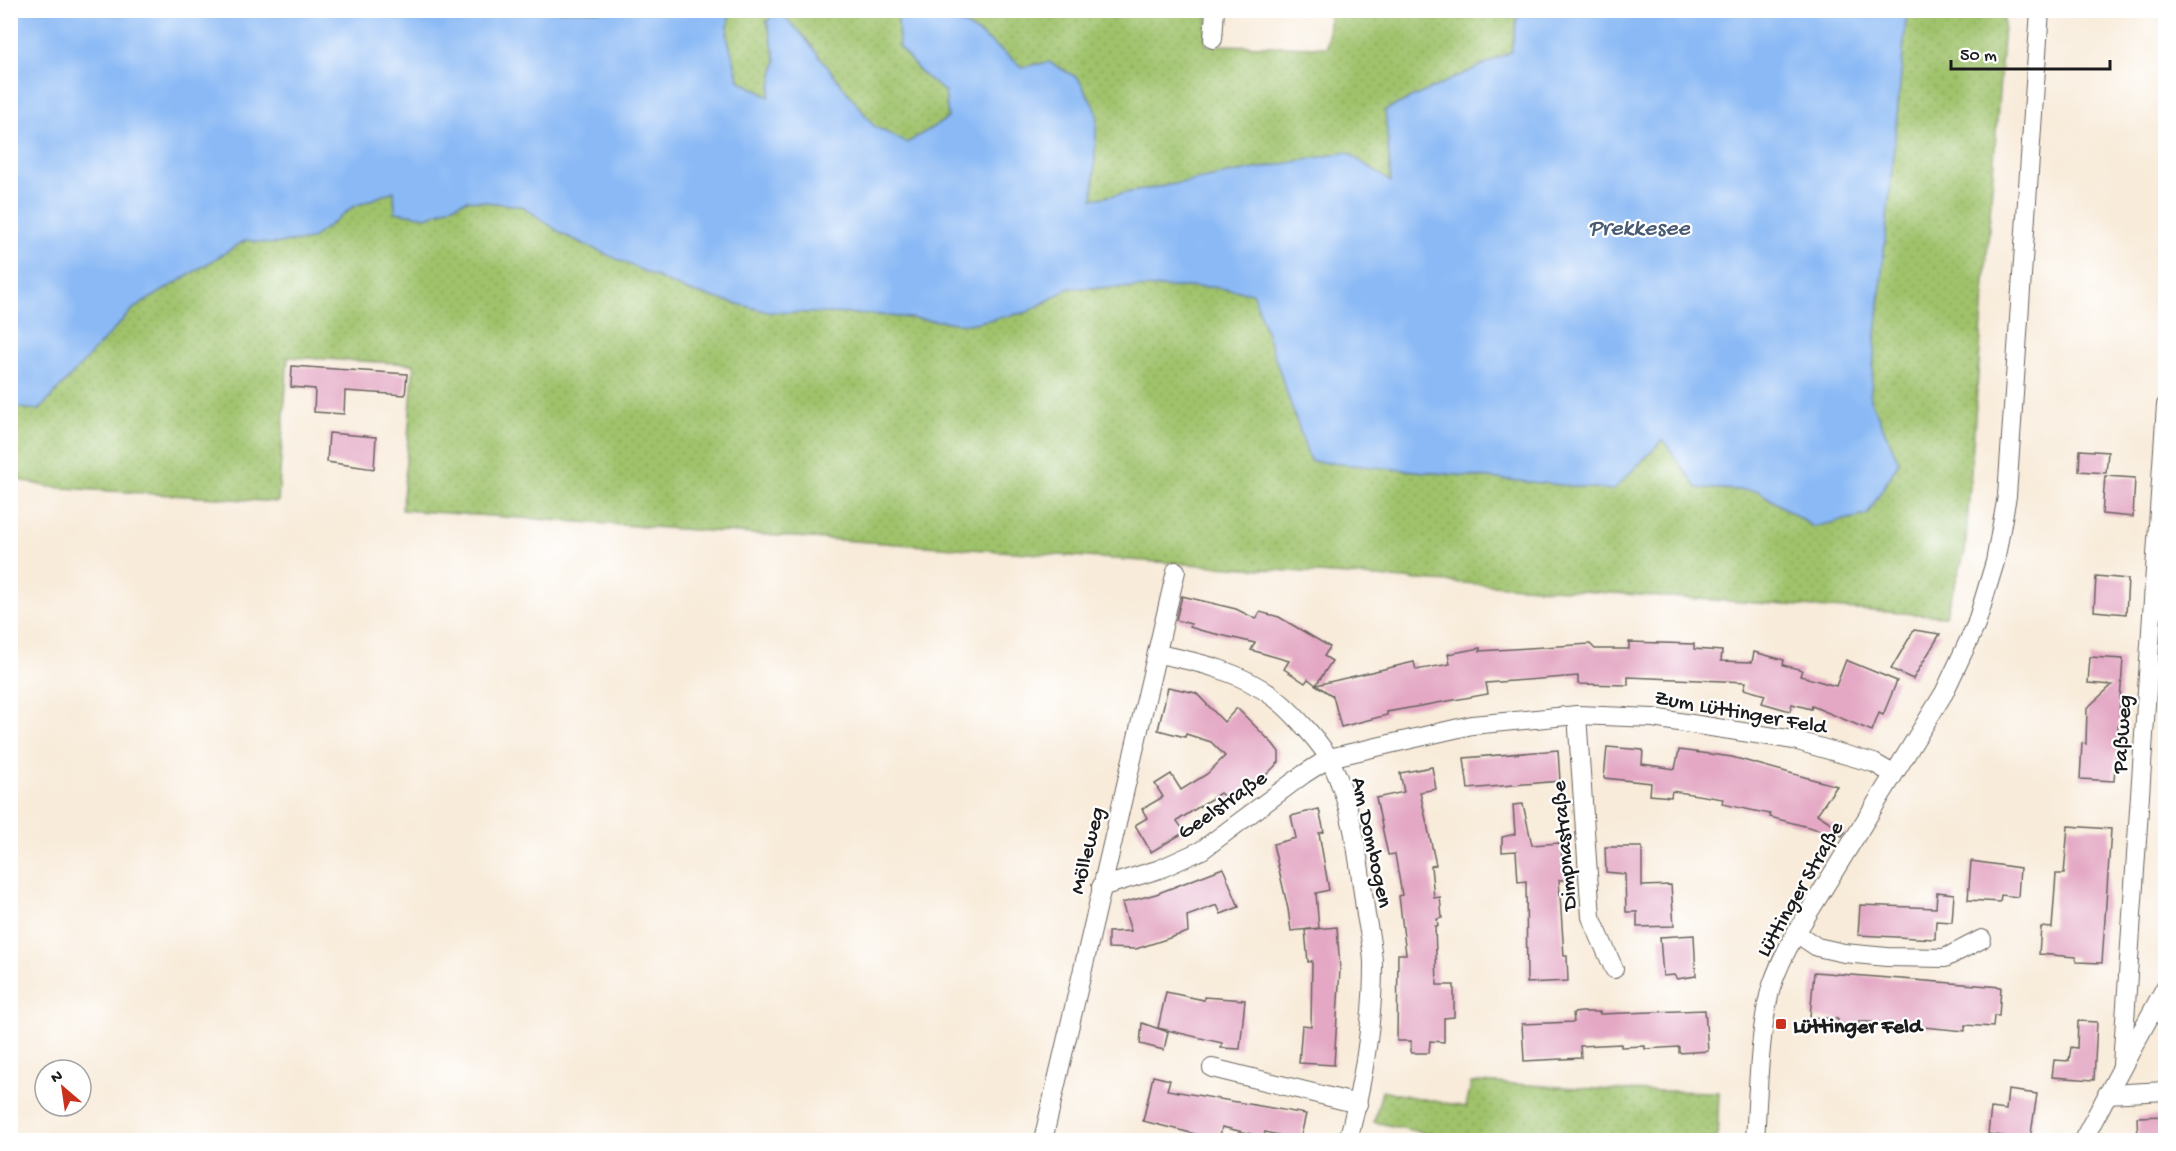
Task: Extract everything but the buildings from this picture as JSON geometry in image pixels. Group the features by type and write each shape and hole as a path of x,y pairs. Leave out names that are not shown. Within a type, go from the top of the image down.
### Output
{"street":[{"path":"1213,39 1215,10"},
{"name":"Lüttinger Straße","path":"1755,1140 1761,1056 1771,990 1796,933 1944,693 1976,626 1995,562 2007,496 2040,10"},
{"name":"Paßweg","path":"2122,1065 2166,405"},
{"name":"Mölleweg","path":"1043,1140 1176,572"},
{"name":"Am Dombogen","path":"1158,654 1202,663 1251,684 1276,699 1294,715 1329,758 1339,782 1355,847 1373,963 1370,1031 1358,1104 1348,1140"},
{"name":"Zum Lüttinger Feld","path":"1329,758 1472,725 1577,715 1653,718 1794,740 1874,762 1893,774"},
{"name":"Dimpnastraße","path":"1577,715 1591,917 1614,969"},
{"name":"Geelstraße","path":"1101,887 1160,869 1202,850 1329,758"},
{"path":"1796,933 1817,947 1844,953 1887,957 1945,958 1982,939"},
{"path":"2083,1140 2166,986"},
{"path":"1212,1068 1358,1104"},
{"path":"2107,1094 2166,1091"}],"green space":[{"path":"1208,10 1206,45 1327,47 1330,11 2005,11 1965,552 1945,616 402,510 414,364 288,357 278,502 50,487 11,478 11,11"},
{"path":"1471,1083 1612,1090 1719,1092 1717,1140 1456,1140 1374,1122 1382,1091 1466,1107"}],"water":[{"name":"Prekkesee","path":"11,10 730,11 727,36 739,80 769,97 776,61 767,21 778,11 801,33 874,126 907,143 948,118 945,92 921,73 899,47 898,14 915,11 932,13 949,18 981,35 1022,67 1049,62 1078,78 1097,112 1093,199 1347,152 1391,182 1385,110 1511,52 1518,11 1907,11 1870,399 1899,462 1867,515 1813,527 1758,491 1697,488 1663,440 1613,490 1310,461 1253,293 1212,287 1069,288 1028,312 969,324 869,314 768,312 685,290 564,235 522,206 467,200 427,217 395,212 394,191 353,207 310,240 271,244 246,240 133,309 39,410 11,407"}],"place":[{"name":"Lüttinger Feld","path":"1781,1024"}]}
